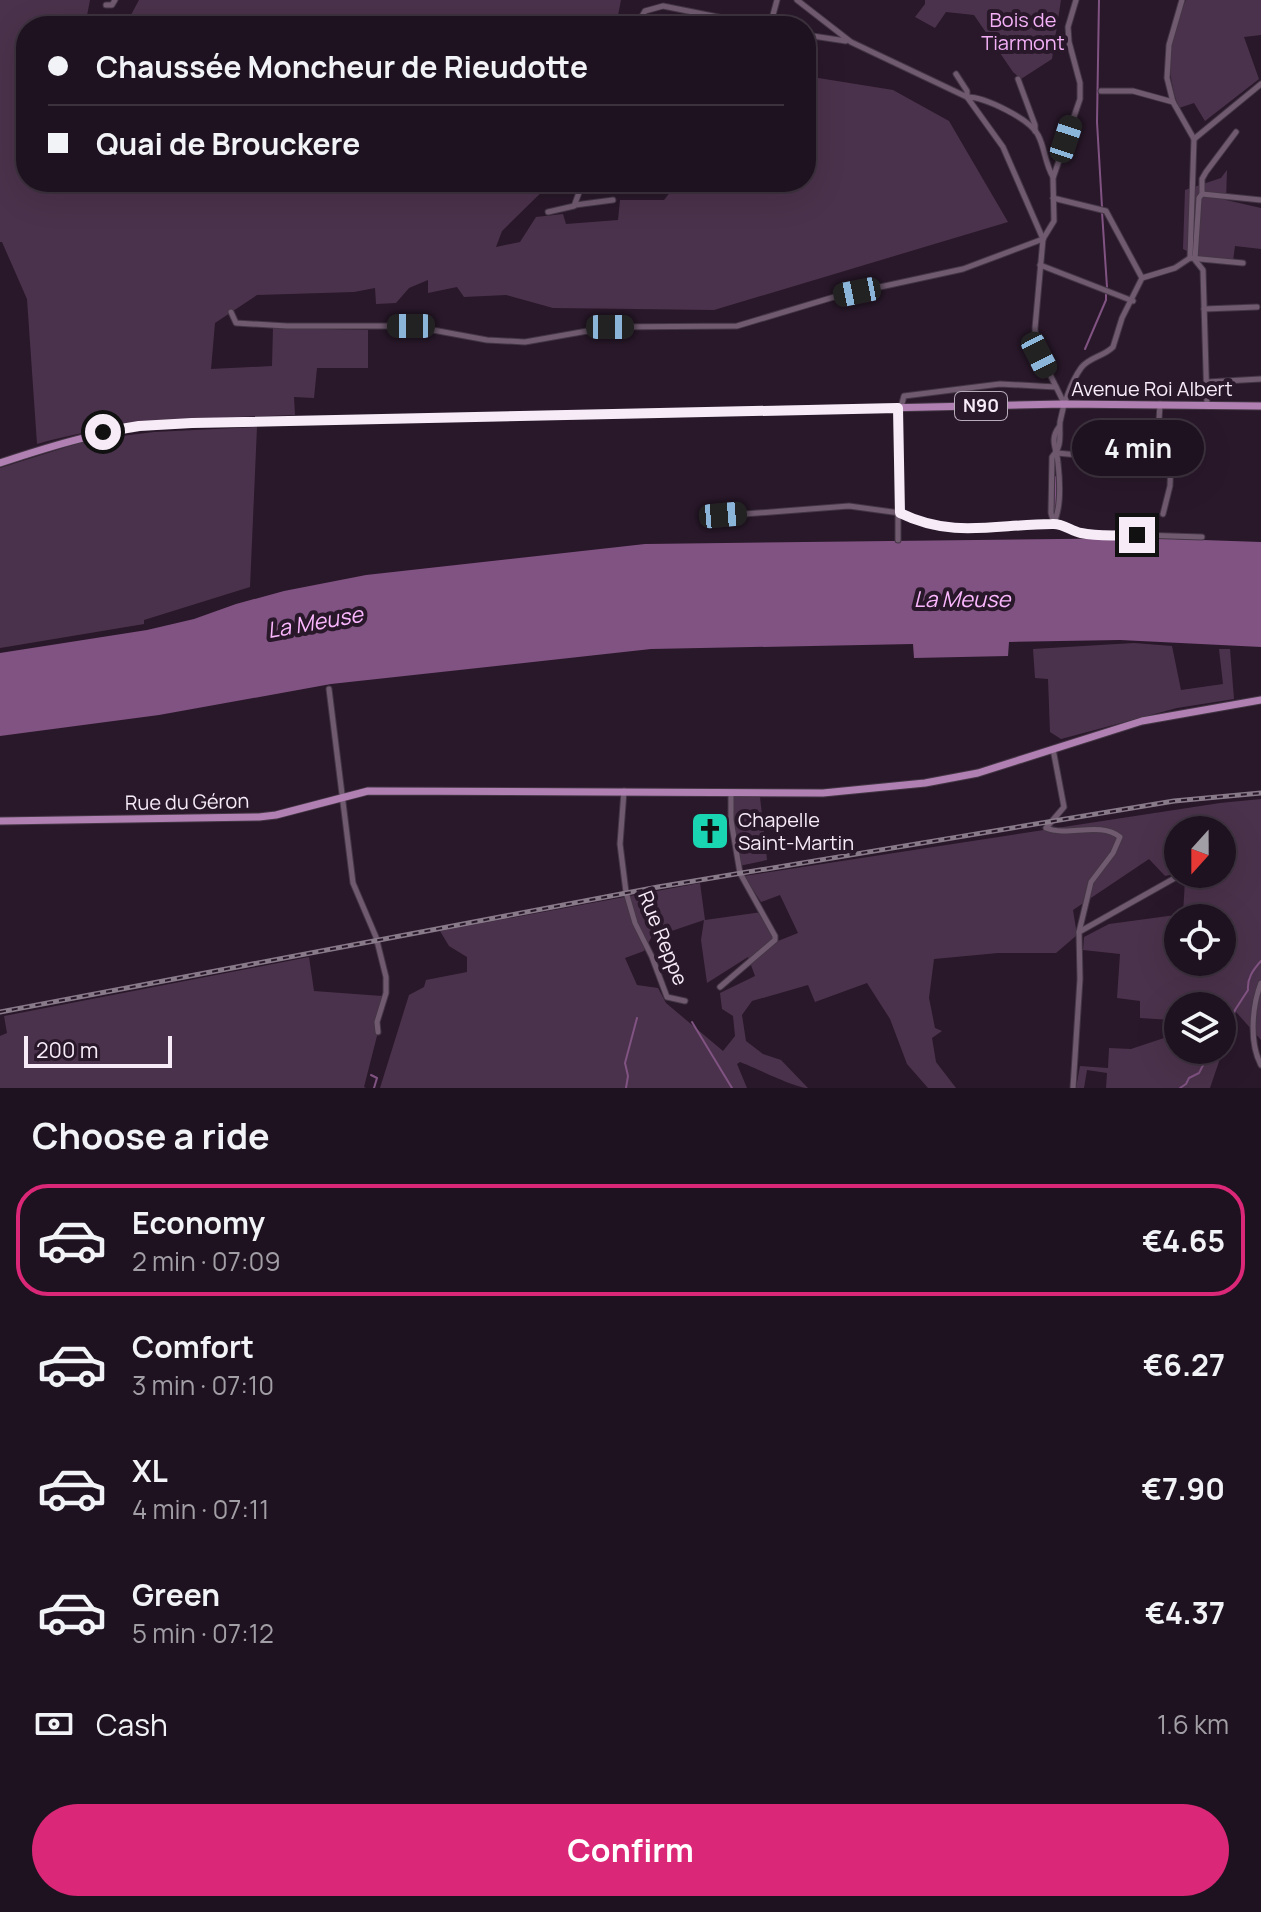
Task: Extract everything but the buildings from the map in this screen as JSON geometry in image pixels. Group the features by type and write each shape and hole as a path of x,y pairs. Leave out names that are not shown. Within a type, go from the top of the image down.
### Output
{"main road":[{"name":"Avenue Roi Albert","path":"900,408 1064,404 1261,406"},
{"name":"N90","path":"0,463 93,435 164,424 900,408"},
{"path":"624,791 823,793 925,783 978,773 1142,721 1261,700"},
{"name":"Rue du Géron","path":"0,821 267,816 368,791 624,791"}],"street":[{"path":"106,5 112,5 115,0"},
{"path":"797,0 851,42 967,97 981,99 1035,131"},
{"path":"1064,404 1036,346 1035,328 1043,239 1054,221 1053,178 1080,99 1080,83 1068,27 1076,0"},
{"path":"1182,0 1169,45 1167,78 1173,102 1194,139 1192,258 1203,270 1207,405"},
{"path":"642,16 645,11 663,6 719,16"},
{"path":"816,37 851,42"},
{"path":"956,74 967,91 967,97 1003,147 1043,239"},
{"path":"1018,79 1053,178"},
{"path":"1194,139 1261,84"},
{"path":"1101,91 1133,91 1173,102"},
{"path":"1192,258 1202,179 1236,132"},
{"path":"574,206 579,192"},
{"path":"1202,194 1261,200"},
{"path":"1053,198 1106,211 1142,278 1109,351 1093,358 1080,369 1064,404 1059,427 1062,432 1059,449 1052,457 1051,513 1054,523"},
{"path":"548,212 613,200"},
{"path":"231,312 236,323 411,326 435,333 525,342 610,327 737,326 834,297 963,269 1043,239"},
{"path":"1142,278 1175,268 1192,258 1243,263"},
{"path":"1040,265 1133,301"},
{"path":"1204,309 1257,307"},
{"path":"1207,382 1261,379"},
{"path":"898,540 900,408 904,396 1000,384 1056,387"},
{"path":"1154,458 1157,453 1160,404"},
{"path":"1056,453 1131,460 1194,459"},
{"path":"1163,514 1170,486 1171,458"},
{"path":"718,516 849,506 900,513 932,526 950,528 988,529 1054,523 1079,533 1202,537"},
{"path":"329,689 341,790 345,796 353,883 376,937 386,977 386,993 377,1022 378,1032"},
{"path":"1053,749 1064,807 1046,828 1058,831 1105,830 1120,837 1113,853 1091,882 1079,932 1080,979 1073,1088"},
{"name":"Rue Reppe","path":"624,791 620,844 629,907 667,997 685,1001"},
{"path":"720,987 775,940 740,873 731,820 731,793"},
{"path":"1079,932 1164,884"},
{"path":"1261,983 1255,1006 1255,1042 1261,1065"}],"green space":[{"path":"0,0 90,0 87,16 16,16 16,192 542,192 502,231 496,247 520,242 536,217 563,214 566,224 618,220 620,200 664,200 670,192 816,192 816,78 893,90 949,121 1008,222 714,310 553,308 506,295 464,297 457,287 428,293 428,280 409,288 396,303 376,304 375,288 354,292 257,295 215,323 211,369 272,366 273,328 368,330 368,368 317,368 314,398 294,397 295,415 133,425 37,444 27,299 0,242"},
{"path":"139,0 621,0 618,16 130,16"},
{"name":"Bois de Tiarmont","path":"925,0 1061,0 1052,59 1021,79 974,15 946,12 935,28 915,17"},
{"path":"1186,0 1261,0 1261,35 1244,37 1259,79 1205,121 1194,103 1179,108 1172,80 1172,40"},
{"path":"1227,170 1226,200 1261,208 1261,249 1235,246 1233,261 1198,257 1183,249 1185,190 1221,178"},
{"path":"257,427 250,587 144,620 144,624 0,648 0,468 89,440 154,432"},
{"path":"1134,643 1172,646 1181,690 1223,684 1219,649 1230,649 1234,699 1177,708 1061,739 1050,732 1048,679 1035,678 1033,649"},
{"path":"731,797 760,797 767,860 739,866 731,820"},
{"path":"1261,799 1261,1040 1236,1012 1236,992 1164,992 1164,1020 1140,1018 1140,1001 1117,998 1120,954 1083,950 1084,937 1109,924 1164,917 1164,976 1236,976 1236,904 1184,904 1185,888 1236,888 1236,816 1164,816 1164,875 1149,859 1073,910 1077,935 1056,953 998,953 934,959 929,998 935,1028 942,1031 932,1038 936,1062 956,1088 928,1088 907,1064 890,1019 867,983 815,1002 808,985 752,1001 742,1015 746,1041 763,1054 781,1060 808,1088 740,1062 737,1064 747,1088 380,1088 409,995 424,987 426,980 467,972 467,957 449,946 440,931 700,883 705,920 762,912 778,941 798,933 780,895 761,902 744,876","holes":["704,920 701,940 707,983 748,957 755,976 720,993 722,1009 733,1016 735,1036 723,1051 666,1003 658,988 637,985 625,958 644,951 651,938"]},
{"path":"309,957 314,991 382,996 366,1088 0,1088 0,1036 7,1033 4,1016"},
{"path":"1164,1038 1164,1064 1218,1064 1210,1088 1106,1088 1107,1073 1087,1070 1084,1088 1076,1088 1080,1066 1108,1068 1109,1048 1131,1049"}],"water":[{"name":"La Meuse","path":"1145,538 1261,542 1261,647 1120,640 1009,642 1008,656 914,658 913,644 651,649 331,684 159,715 0,736 0,653 147,630 284,591 366,575 645,544"}],"waterway":[{"path":"1099,0 1097,122 1102,207"},
{"path":"1102,212 1107,287"},
{"path":"1085,349 1106,300 1106,293"},
{"path":"1055,512 1056,477"},
{"path":"1236,1008 1248,990 1251,974 1261,961"},
{"path":"626,1088 628,1076 625,1063 637,1018"},
{"path":"692,1022 732,1088"},
{"path":"1180,1088 1199,1073 1204,1064"},
{"path":"371,1075 377,1078 374,1088"}],"railway":[{"path":"0,1012 658,887 1174,801 1261,793"}],"place":[{"name":"Chapelle Saint-Martin","path":"710,831"}],"route":[{"path":"103,432 192,423 898,408 900,513 932,526 950,528 988,529 1054,523 1079,533 1137,535"}]}
